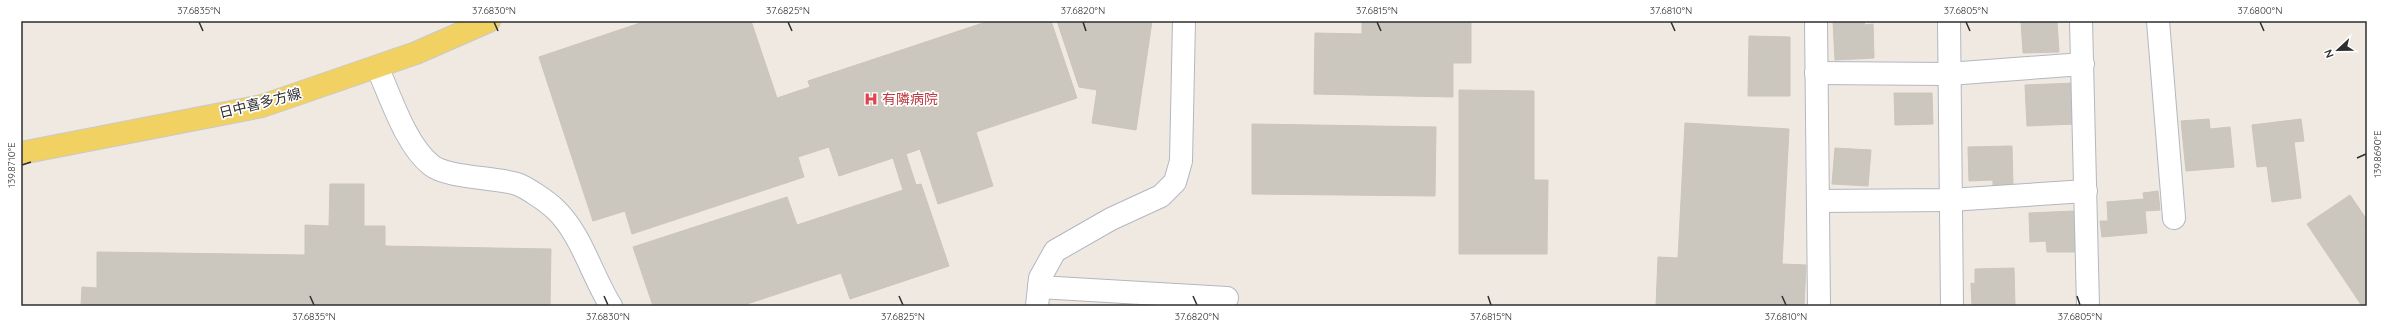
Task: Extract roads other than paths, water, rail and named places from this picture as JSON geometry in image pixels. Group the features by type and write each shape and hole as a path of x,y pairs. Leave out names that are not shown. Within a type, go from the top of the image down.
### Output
{"main road":[{"name":"日中喜多方線","path":"21,153 262,106 416,53 489,21"}],"street":[{"path":"1184,21 1181,161 1175,182 1161,196 1110,219 1055,251 1040,278 1038,297 1227,298"},
{"path":"1816,21 1820,306"},
{"path":"1949,21 1948,74 1952,306"},
{"path":"2081,21 2088,306"},
{"path":"2158,21 2174,218"},
{"path":"1816,73 1948,74 2082,64"},
{"path":"377,67 412,143 432,166 454,174 518,184 555,209 581,245 599,287 611,306"},
{"path":"1818,201 1950,200 2086,191"}],"place":[{"name":"有隣病院","path":"871,99"}]}
